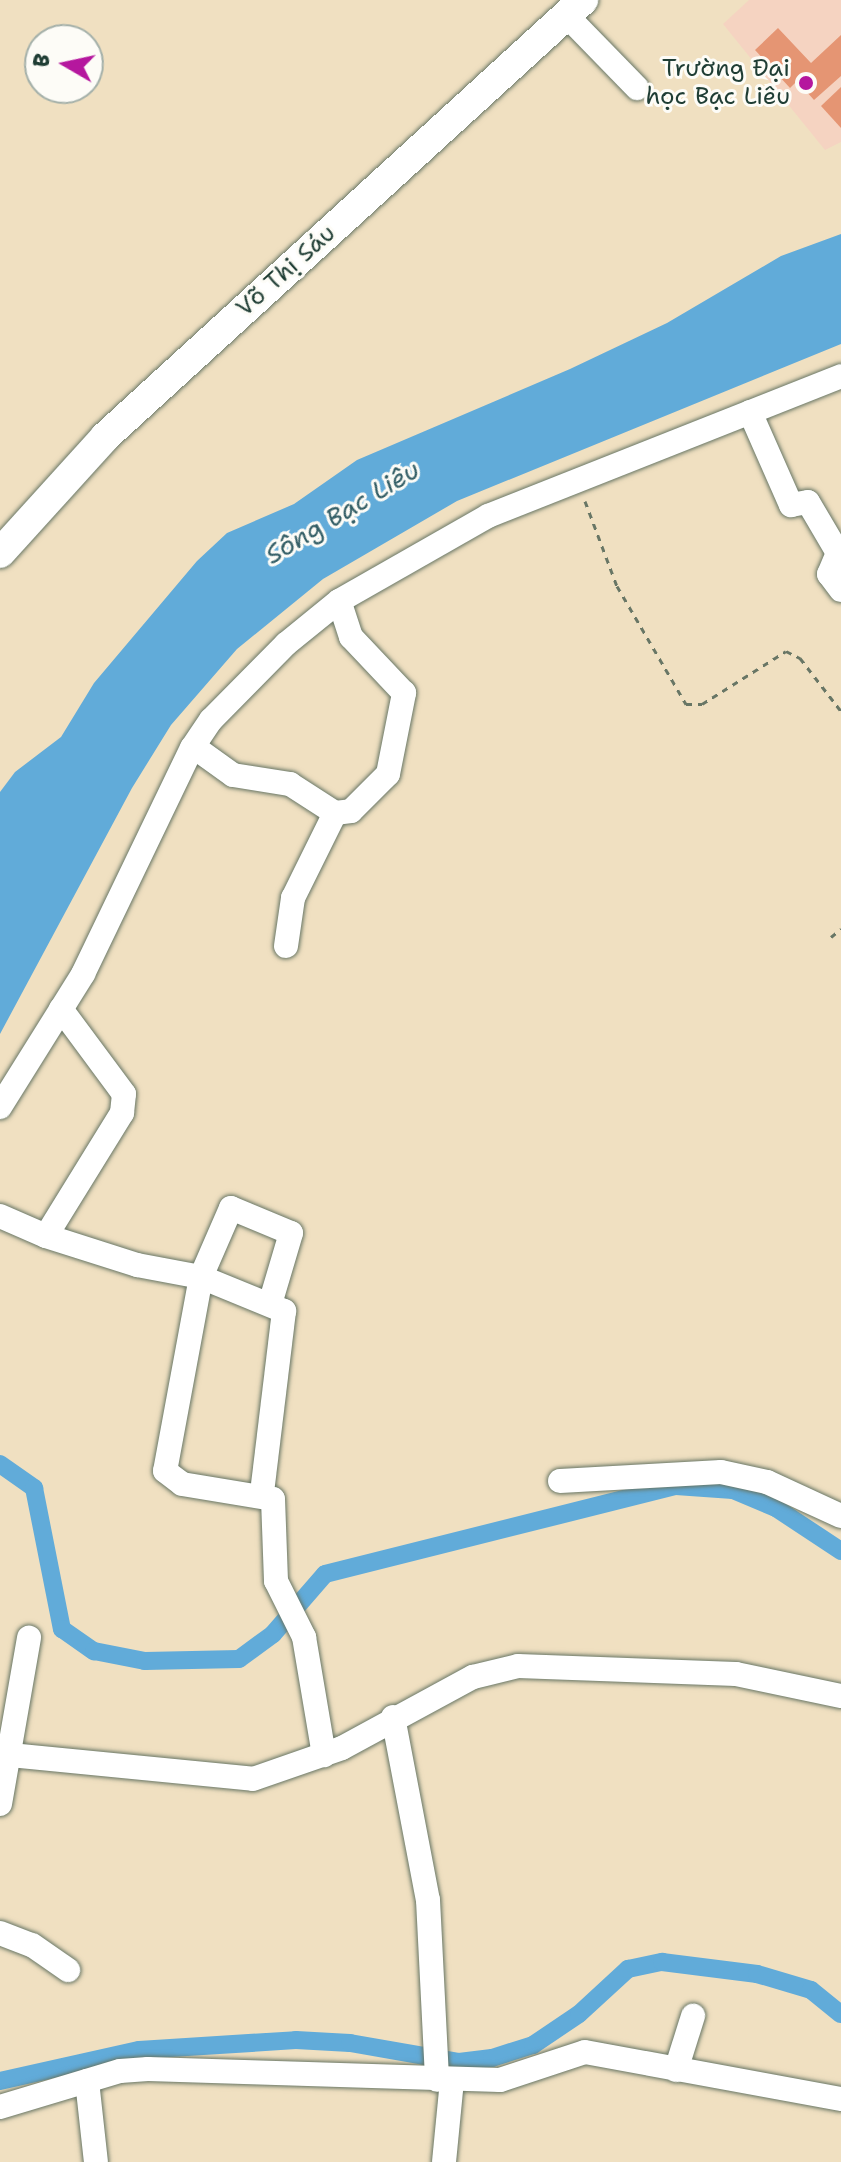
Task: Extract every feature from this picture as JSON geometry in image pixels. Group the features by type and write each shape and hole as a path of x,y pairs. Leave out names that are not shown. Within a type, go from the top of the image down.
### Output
{"main road":[{"name":"Võ Thị Sáu","path":"0,553 105,437 575,8"}],"street":[{"path":"575,8 637,88"},
{"path":"0,1107 61,1009 137,867 194,747 211,720 277,653 339,601 488,516 841,376"},
{"path":"750,412 791,505 808,502 838,553 829,574 841,590"},
{"path":"194,747 233,775 290,784 335,813 351,811 388,774 404,697 351,637 339,601"},
{"path":"286,946 293,898 335,813"},
{"path":"46,1236 124,1105 124,1094 61,1009"},
{"path":"270,1304 291,1233 245,1214 228,1211 201,1277 165,1471 182,1484 262,1494 274,1502 276,1581 304,1637 324,1755"},
{"path":"0,1216 46,1236 137,1265 201,1277 270,1304 286,1318 262,1494"},
{"path":"560,1481 721,1472 767,1482 841,1516"},
{"path":"0,1804 4,1755 29,1637"},
{"path":"4,1755 253,1779 324,1755 473,1677 518,1666 736,1674 841,1696"},
{"path":"393,1717 428,1900 441,2069 444,2162"},
{"path":"0,1933 32,1945 68,1970"},
{"path":"676,2070 693,2016"},
{"path":"0,2107 120,2071 167,2068 441,2069 509,2079 585,2052 841,2099"},
{"path":"87,2081 96,2162"}],"path":[{"path":"578,478 610,571 686,704 702,704 786,651 800,658 841,711"},
{"path":"831,937 841,929"}],"shaded area":[{"name":"Trường Đại học Bạc Liêu","path":"749,0 841,0 841,142 825,150 723,24"}],"water":[{"name":"Sông Bạc Liêu","path":"841,234 841,344 457,501 323,579 237,649 171,725 132,788 0,1034 0,792 15,772 61,737 94,683 197,561 227,533 294,504 357,460 570,369 667,323 781,256"}],"building":[{"path":"778,28 811,63 841,35 841,76 814,100 797,81 790,88 755,50"},
{"path":"841,87 841,128 821,106"}],"waterway":[{"path":"0,1464 34,1488 62,1629 94,1651 145,1661 239,1659 273,1634 325,1574 676,1486 733,1490 776,1508 841,1551"},
{"path":"0,2081 139,2050 296,2040 350,2043 459,2062 492,2058 533,2045 579,2014 628,1969 662,1962 757,1974 811,1990 841,2014"}],"place":[{"name":"Trường Đại học Bạc Liêu","path":"806,83"}]}
